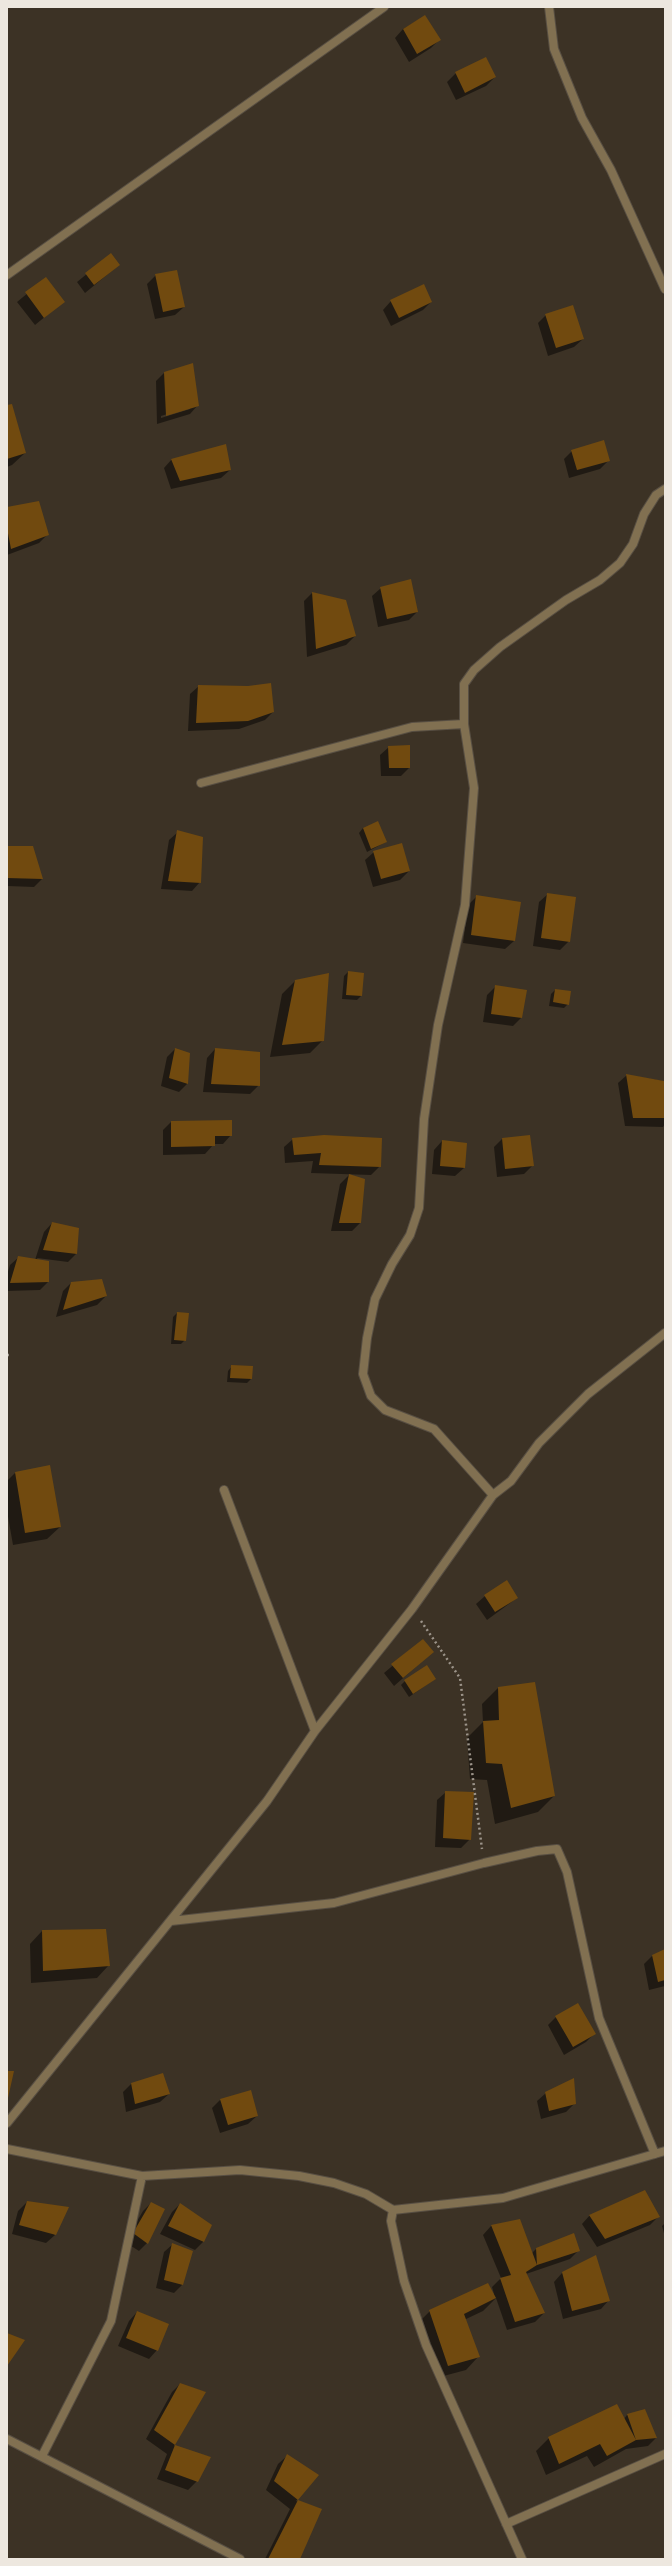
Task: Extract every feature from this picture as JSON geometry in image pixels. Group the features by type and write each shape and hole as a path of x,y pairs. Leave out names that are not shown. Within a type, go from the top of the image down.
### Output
{"street":[{"path":"7,275 384,7"},
{"path":"549,7 554,49 582,118 611,170 665,289"},
{"path":"493,1495 434,1429 385,1410 371,1396 363,1374 367,1338 376,1299 392,1264 410,1235 419,1208 424,1119 438,1025 465,905 474,788 464,724 464,684 474,670 500,647 566,600 600,580 620,562 633,544 644,514 656,495 665,489"},
{"path":"201,783 385,733 412,728 464,724"},
{"path":"7,2123 267,1801 315,1730 412,1609 493,1495 511,1481 539,1443 588,1394 665,1333"},
{"path":"224,1490 315,1730"},
{"path":"171,1921 334,1903 484,1863 537,1851 557,1849 567,1872 599,2018 654,2154"},
{"path":"7,2149 142,2176 240,2170 299,2176 334,2183 360,2192 393,2210 503,2198 665,2151"},
{"path":"42,2456 111,2322 142,2176"},
{"path":"393,2210 391,2221 404,2281 426,2345 522,2559"},
{"path":"7,2439 240,2559"},
{"path":"506,2524 665,2454"}],"path":[{"path":"7,1355 12,1355"},
{"path":"412,1609 460,1678 484,1863"}],"building":[{"path":"425,15 441,40 417,54 403,29"},
{"path":"486,57 496,77 465,93 455,72"},
{"path":"111,253 120,265 94,285 85,273"},
{"path":"177,270 185,307 163,312 155,274"},
{"path":"46,277 65,302 44,318 25,292"},
{"path":"424,284 432,302 399,318 390,300"},
{"path":"573,305 584,339 556,348 545,314"},
{"path":"193,363 199,406 166,416 164,372"},
{"path":"12,404 26,453 7,459 7,405"},
{"path":"604,440 610,461 577,470 571,450"},
{"path":"226,444 231,470 180,481 171,459"},
{"path":"39,501 49,535 11,549 7,528 7,507"},
{"path":"411,579 418,612 387,619 380,587"},
{"path":"312,592 346,600 356,636 316,649"},
{"path":"271,683 274,712 248,721 196,723 198,685 248,686"},
{"path":"410,745 410,768 389,768 388,746"},
{"path":"378,821 387,842 371,849 363,828"},
{"path":"177,830 203,837 201,883 168,881"},
{"path":"402,843 410,871 381,879 373,851"},
{"path":"7,846 33,846 43,879 7,878"},
{"path":"547,893 576,897 570,942 541,938"},
{"path":"476,895 521,902 515,941 471,935"},
{"path":"348,971 364,973 362,996 346,995"},
{"path":"329,973 324,1041 282,1045 295,980"},
{"path":"495,985 527,990 522,1018 491,1014"},
{"path":"555,989 571,991 569,1005 553,1002"},
{"path":"175,1048 190,1053 188,1084 169,1078"},
{"path":"215,1048 260,1052 260,1086 211,1084"},
{"path":"626,1074 664,1081 665,1118 633,1118"},
{"path":"232,1120 232,1136 215,1136 215,1146 171,1147 171,1121"},
{"path":"324,1135 382,1138 381,1167 319,1165 321,1153 294,1155 292,1138"},
{"path":"530,1135 534,1166 505,1169 502,1138"},
{"path":"442,1140 467,1143 465,1168 440,1166"},
{"path":"349,1174 365,1179 361,1223 339,1223"},
{"path":"52,1222 79,1228 77,1254 43,1250"},
{"path":"18,1256 49,1261 49,1282 10,1283"},
{"path":"102,1279 107,1296 63,1310 71,1282"},
{"path":"177,1312 189,1313 186,1341 174,1340"},
{"path":"231,1365 253,1366 252,1379 230,1378"},
{"path":"50,1465 61,1527 25,1533 15,1472"},
{"path":"507,1580 518,1598 495,1612 484,1595"},
{"path":"423,1639 434,1652 403,1678 391,1664"},
{"path":"427,1665 436,1679 413,1694 404,1680"},
{"path":"535,1682 555,1796 511,1808 502,1764 486,1763 483,1721 499,1720 498,1687"},
{"path":"445,1791 474,1792 471,1840 443,1838"},
{"path":"106,1929 110,1966 43,1971 42,1930"},
{"path":"665,1949 665,1980 658,1982 652,1955"},
{"path":"578,2003 596,2034 573,2047 555,2016"},
{"path":"7,2071 14,2071 8,2098 7,2098"},
{"path":"163,2073 170,2094 135,2104 131,2083"},
{"path":"574,2078 576,2104 549,2111 545,2092"},
{"path":"251,2090 258,2116 228,2125 220,2099"},
{"path":"645,2190 660,2217 605,2239 589,2215"},
{"path":"27,2201 69,2207 56,2235 19,2225"},
{"path":"151,2202 165,2209 148,2244 133,2233"},
{"path":"180,2203 212,2225 204,2242 168,2226"},
{"path":"520,2219 537,2265 526,2272 545,2313 515,2322 500,2278 511,2275 491,2225"},
{"path":"574,2233 580,2251 537,2265 536,2248"},
{"path":"172,2243 193,2251 183,2285 164,2280"},
{"path":"596,2255 610,2301 572,2311 562,2272"},
{"path":"488,2283 496,2298 464,2314 480,2357 448,2366 429,2310"},
{"path":"137,2311 169,2324 158,2351 126,2338"},
{"path":"7,2333 25,2340 7,2366"},
{"path":"180,2383 206,2392 175,2445 154,2430"},
{"path":"617,2404 636,2440 607,2456 600,2444 559,2464 548,2437"},
{"path":"645,2409 657,2438 636,2440 627,2414"},
{"path":"175,2445 211,2457 198,2482 165,2470"},
{"path":"287,2454 319,2475 298,2500 274,2481"},
{"path":"298,2500 322,2509 300,2559 268,2559"}]}
